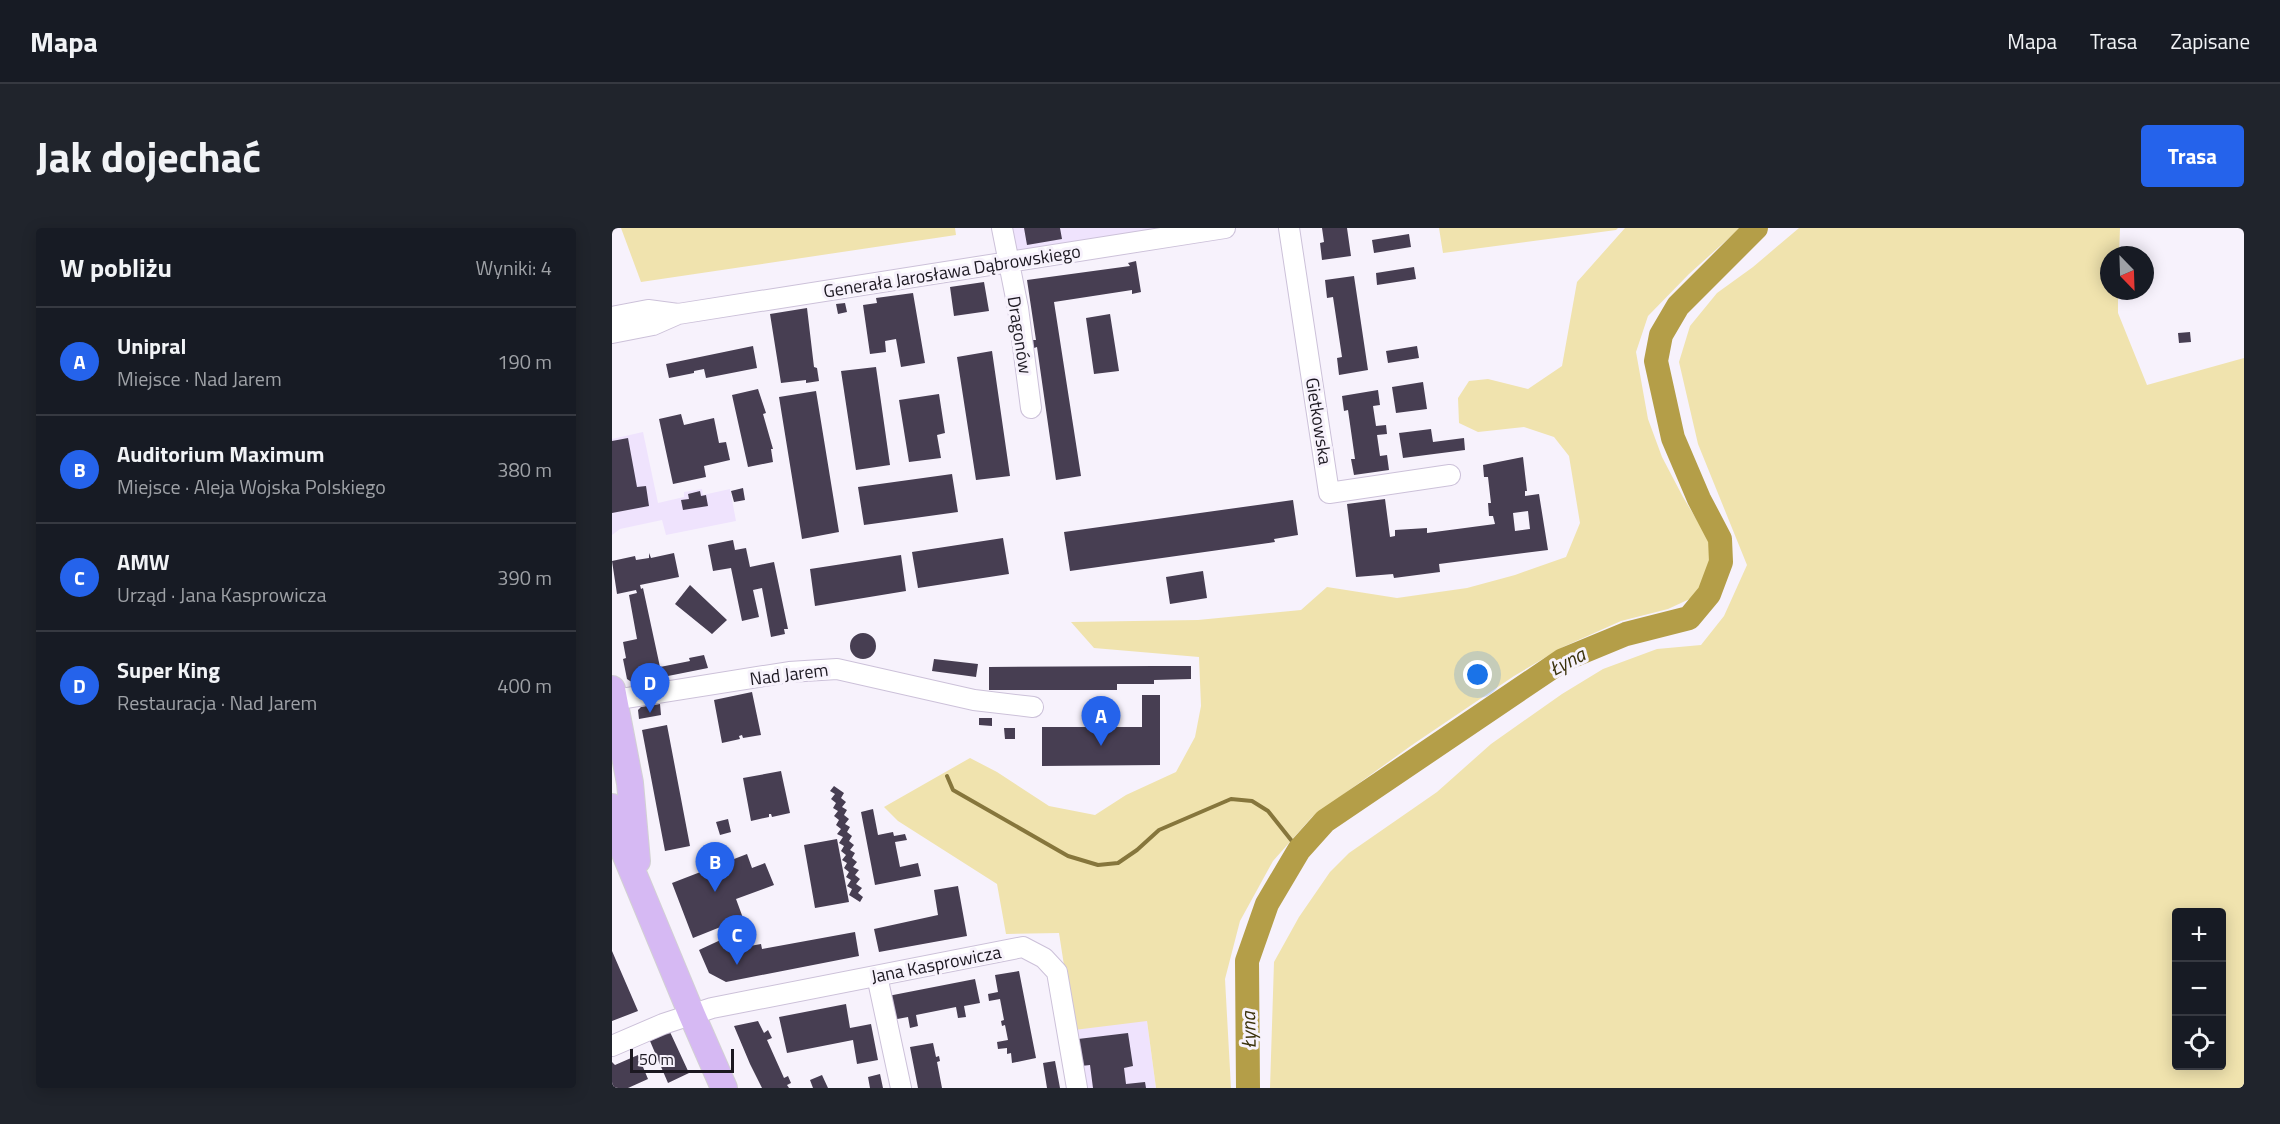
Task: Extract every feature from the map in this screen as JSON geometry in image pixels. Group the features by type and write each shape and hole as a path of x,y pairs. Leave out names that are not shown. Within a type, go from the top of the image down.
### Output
{"main road":[{"path":"613,695 617,739 630,783 637,853 636,878"},
{"path":"612,807 619,839 724,1088"}],"street":[{"name":"Dragonów","path":"1002,228 1018,308 1031,408"},
{"name":"Generała Jarosława Dąbrowskiego","path":"612,333 653,325 678,314 1225,228"},
{"name":"Gietkowska","path":"1289,228 1329,493 1450,475"},
{"name":"Generała Jarosława Dąbrowskiego","path":"612,317 648,310 678,314"},
{"name":"Nad Jarem","path":"613,695 789,672 837,669 974,700 1033,706"},
{"name":"Jana Kasprowicza","path":"612,1046 663,1024 712,1008 1023,947 1050,963 1057,972 1077,1088"},
{"path":"877,976 902,1088"}],"shaded area":[{"path":"621,228 955,228 956,235 641,282"},
{"path":"1010,228 1184,228 1014,252"},
{"path":"1439,228 1618,228 1443,253"},
{"path":"1625,228 1740,228 1689,274 1648,316 1636,352 1648,419 1662,457 1710,542 1711,575 1694,597 1668,609 1621,621 1563,647 1514,676 1412,745 1312,817 1273,861 1240,921 1225,979 1231,1088 1156,1088 1147,1021 1074,1030 1059,933 1006,934 997,884 898,821 884,807 970,758 997,772 1049,806 1095,815 1126,795 1176,772 1195,737 1201,706 1199,657 1094,648 1071,622 1198,620 1301,610 1327,587 1397,598 1467,588 1515,575 1566,557 1580,523 1569,456 1554,437 1524,427 1478,432 1459,423 1458,398 1469,381 1488,379 1528,389 1562,366 1577,282"},
{"path":"1799,228 2120,228 2119,246 2100,246 2100,300 2118,300 2118,313 2147,385 2244,358 2244,1088 1270,1088 1274,962 1299,917 1330,872 1349,853 1437,792 1491,744 1562,694 1603,669 1657,649 1701,645 1724,616 1747,565 1698,444 1679,362 1690,326 1717,293 1753,267"},
{"path":"643,432 658,503 684,497 684,492 702,489 703,495 730,489 736,521 666,535 662,520 620,529 612,535 612,439"},
{"path":"1066,978 1147,1021 1156,1088 1083,1088"}],"building":[{"path":"1024,228 1060,228 1062,239 1027,245"},
{"path":"1322,228 1347,228 1351,256 1322,260 1320,243 1324,242"},
{"path":"1409,234 1411,247 1374,253 1372,240"},
{"path":"1136,261 1141,292 1132,294 1132,290 1054,302 1081,476 1056,480 1037,347 1034,348 1032,340 1036,340 1027,280 1130,266 1128,263"},
{"path":"1414,267 1416,279 1377,285 1376,273"},
{"path":"1354,276 1368,370 1339,375 1337,358 1342,357 1333,297 1327,298 1325,280"},
{"path":"984,282 989,311 954,316 950,287"},
{"path":"913,293 925,363 901,367 896,339 885,341 886,352 870,354 863,305 877,303 876,298"},
{"path":"845,303 847,312 838,314 836,304"},
{"path":"807,308 814,367 817,368 819,381 781,383 770,314"},
{"path":"1110,314 1119,371 1094,374 1086,318"},
{"path":"2190,332 2191,342 2179,343 2178,333"},
{"path":"753,346 757,368 706,378 704,369 669,378 666,364"},
{"path":"1417,346 1419,358 1388,363 1386,351"},
{"path":"992,351 1010,476 976,480 957,357"},
{"path":"876,367 890,465 856,470 841,371"},
{"path":"1423,382 1427,409 1396,413 1392,387"},
{"path":"758,389 766,413 763,414 773,449 771,449 773,462 748,467 732,395"},
{"path":"1378,390 1380,405 1373,406 1376,426 1386,425 1387,434 1377,435 1380,456 1387,455 1389,470 1354,475 1351,459 1355,459 1348,410 1344,411 1342,396"},
{"path":"816,391 839,532 802,539 779,397"},
{"path":"939,394 945,433 937,435 941,458 909,462 899,400"},
{"path":"681,414 684,425 714,418 719,443 726,442 730,460 704,466 706,477 673,484 659,419"},
{"path":"1431,429 1433,442 1464,438 1465,450 1403,458 1399,433"},
{"path":"628,438 637,487 646,486 649,506 612,513 612,441"},
{"path":"1523,457 1527,491 1525,491 1525,496 1539,494 1548,550 1439,564 1440,572 1394,578 1393,574 1356,577 1347,504 1385,499 1390,537 1395,536 1395,530 1427,528 1427,533 1495,524 1493,516 1489,516 1488,503 1491,503 1488,477 1484,477 1483,465","holes":["1528,511 1530,529 1515,531 1513,513"]},
{"path":"952,474 958,512 864,525 858,487"},
{"path":"743,488 745,500 734,502 731,491"},
{"path":"700,491 701,496 706,495 708,506 683,510 681,500 689,499 688,494"},
{"path":"1293,500 1298,535 1274,539 1275,542 1070,571 1064,532"},
{"path":"1003,538 1009,574 918,588 912,552"},
{"path":"733,540 735,550 746,548 750,567 774,562 788,629 784,629 785,634 771,637 762,588 753,590 759,617 742,621 731,568 713,571 708,545"},
{"path":"649,553 651,558 674,553 679,577 640,585 641,589 643,588 660,667 690,661 689,658 704,655 708,668 633,683 627,679 623,659 626,658 623,642 637,639 629,595 637,593 636,590 617,594 612,561 635,556 636,560 649,558"},
{"path":"901,555 906,591 815,606 810,569"},
{"path":"1203,571 1207,598 1170,604 1166,577"},
{"path":"690,585 727,620 712,634 675,604"},
{"path":"863,633 872,637 876,646 872,655 863,659 854,655 850,646 854,637"},
{"path":"934,659 978,664 976,677 932,671"},
{"path":"1191,666 1191,679 1154,680 1154,684 1117,684 1117,690 989,690 989,667"},
{"path":"752,692 761,735 743,738 742,735 739,736 740,739 722,743 714,700"},
{"path":"1142,695 1160,695 1160,765 1042,766 1042,727 1142,727"},
{"path":"660,704 661,715 639,719 638,710 641,707"},
{"path":"979,718 992,718 992,726 979,725"},
{"path":"667,725 690,846 665,851 642,730"},
{"path":"1004,728 1015,728 1015,739 1005,739"},
{"path":"781,771 790,813 772,817 769,814 769,817 751,821 743,778"},
{"path":"834,786 844,793 841,798 846,802 842,807 847,810 844,815 849,819 845,824 850,827 847,832 852,836 849,841 854,845 850,850 855,853 852,858 857,862 853,867 859,870 855,875 860,879 856,884 862,888 858,893 863,897 860,902 849,895 852,889 847,886 851,880 846,877 849,872 844,868 847,863 842,860 846,855 841,851 844,846 839,843 843,837 837,834 841,829 836,825 839,820 834,816 838,811 833,808 836,803 831,799 835,794 830,791"},
{"path":"873,809 878,835 893,832 894,836 905,834 907,840 895,842 900,867 918,863 921,876 875,885 861,812"},
{"path":"728,819 731,832 720,835 716,822"},
{"path":"837,839 849,902 815,908 804,845"},
{"path":"747,854 752,868 765,863 774,885 736,899 743,918 693,938 672,883"},
{"path":"958,886 967,936 879,952 874,929 938,915 934,890"},
{"path":"855,932 859,956 726,982 709,973 699,950 727,937 733,949 761,944 762,949"},
{"path":"612,951 638,1011 612,1021"},
{"path":"1019,971 1036,1058 1012,1063 1011,1053 1007,1054 1007,1048 998,1049 997,1042 1008,1040 1005,1025 1002,1026 1001,1021 1004,1020 1000,999 989,1001 988,994 998,992 995,975"},
{"path":"975,979 980,1003 964,1006 966,1017 958,1018 956,1007 916,1015 918,1026 910,1028 908,1017 892,1020 888,996"},
{"path":"846,1004 850,1028 871,1024 878,1060 857,1064 853,1040 787,1053 779,1017"},
{"path":"758,1021 764,1033 768,1030 772,1038 767,1040 784,1078 788,1076 791,1083 787,1085 789,1088 762,1088 750,1064 734,1026"},
{"path":"670,1032 689,1073 668,1083 650,1041"},
{"path":"1128,1033 1133,1066 1124,1068 1126,1084 1145,1082 1146,1088 1093,1088 1090,1065 1081,1066 1078,1039"},
{"path":"933,1043 936,1057 939,1056 940,1061 937,1062 942,1088 918,1088 910,1047"},
{"path":"638,1055 648,1079 628,1088 612,1088 612,1062 615,1065"},
{"path":"1055,1061 1060,1088 1047,1088 1043,1063"},
{"path":"880,1074 883,1088 870,1088 868,1077"},
{"path":"822,1075 828,1088 813,1088 810,1080"}],"waterway":[{"name":"Łyna","path":"1248,1088 1247,961 1267,904 1299,850 1325,821 1563,660 1626,634 1689,618 1709,594 1721,562 1720,539 1699,499 1673,438 1656,361 1661,335 1678,306 1756,228"},
{"path":"947,776 953,790 1068,856 1098,865 1118,863 1159,830 1231,799 1252,801 1268,811 1299,850"}],"place":[{"name":"Super King","path":"650,713"},
{"name":"Unipral","path":"1101,746"},
{"name":"Auditorium Maximum","path":"715,892"},
{"name":"AMW","path":"737,965"}]}
